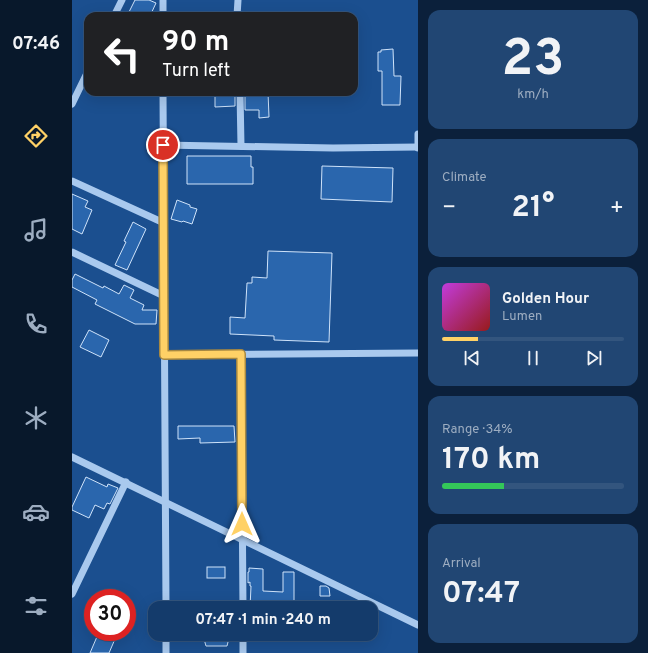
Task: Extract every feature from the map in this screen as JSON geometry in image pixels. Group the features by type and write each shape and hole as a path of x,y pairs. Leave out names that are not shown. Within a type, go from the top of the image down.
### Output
{"street":[{"path":"116,12 122,0"},
{"path":"163,0 163,12"},
{"path":"238,0 238,12"},
{"path":"72,104 84,79"},
{"path":"163,96 166,601"},
{"path":"240,96 241,146"},
{"path":"163,145 418,148 418,134"},
{"path":"72,181 164,223"},
{"path":"72,252 164,296"},
{"path":"164,355 418,353"},
{"path":"241,354 243,601"},
{"path":"72,457 418,625"},
{"path":"72,594 126,482"},
{"path":"166,641 166,653"},
{"path":"243,641 243,653"}],"building":[{"path":"135,0 149,0 156,3 152,12 129,12"},
{"path":"393,49 394,76 401,76 400,105 382,105 382,71 378,71 378,52 381,52 381,50"},
{"path":"215,96 235,96 235,106 215,107"},
{"path":"245,96 268,96 269,117 259,118 259,110 245,110"},
{"path":"187,156 251,156 251,167 253,167 253,184 187,184"},
{"path":"322,166 393,168 392,202 321,199"},
{"path":"72,194 88,201 85,207 92,210 82,234 72,229"},
{"path":"177,200 197,209 192,224 171,219"},
{"path":"133,222 146,229 127,270 115,265 126,242 124,241"},
{"path":"268,251 332,253 329,342 274,340 274,336 230,334 230,317 245,318 247,283 252,283 252,277 267,278"},
{"path":"75,274 119,294 124,285 134,290 130,298 144,305 142,310 157,310 156,324 135,324 95,304 97,300 72,287 72,280"},
{"path":"89,330 109,340 101,357 80,347"},
{"path":"178,426 234,426 235,442 200,443 200,438 178,439"},
{"path":"86,477 107,487 108,484 118,488 110,504 107,503 104,509 95,505 89,518 72,510"},
{"path":"207,567 225,567 225,578 207,578"},
{"path":"249,568 263,569 263,591 283,592 283,572 294,572 294,601 250,601 251,586 250,582 248,583"},
{"path":"320,586 326,586 329,588 330,596 320,596"},
{"path":"95,641 114,641 109,653 90,653"},
{"path":"205,641 228,641 227,646 206,646"}],"route":[{"path":"163,145 164,355 241,354 242,524"}]}
